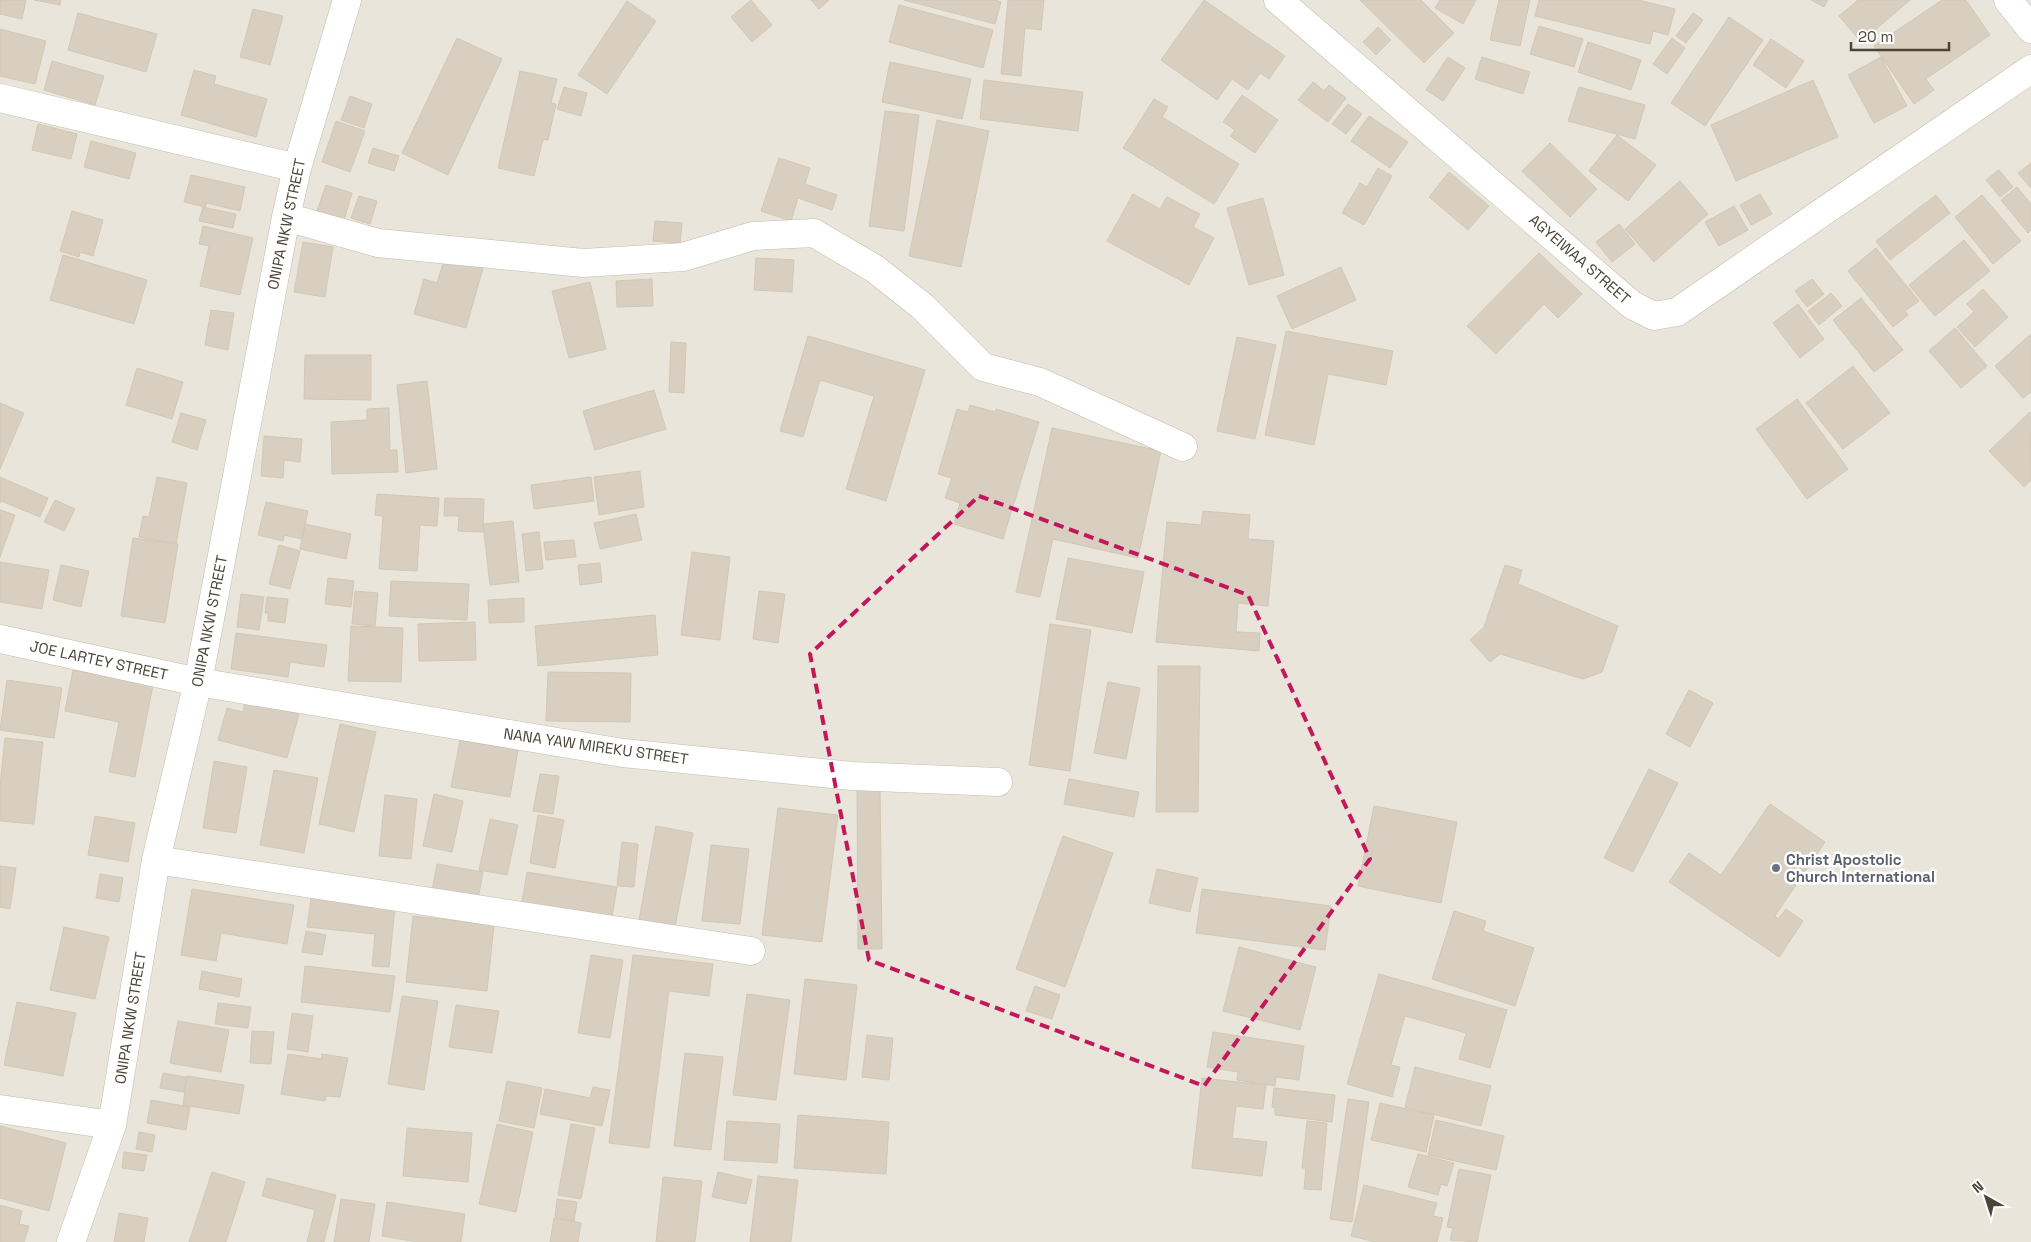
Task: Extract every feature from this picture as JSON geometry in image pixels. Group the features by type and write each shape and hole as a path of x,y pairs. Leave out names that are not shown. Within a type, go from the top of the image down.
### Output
{"street":[{"name":"ONIPA NKW STREET","path":"71,1242 112,1125 156,860 198,682 286,217 297,168 347,0"},
{"name":"AGYEIWAA STREET","path":"1278,0 1632,305 1654,316 1677,312 2031,69"},
{"path":"2008,0 2031,29"},
{"path":"0,98 297,168"},
{"path":"286,217 378,243 583,263 683,257 753,236 814,233 875,269 922,306 983,368 1040,382 1184,447"},
{"name":"JOE LARTEY STREET","path":"0,639 198,682"},
{"name":"NANA YAW MIREKU STREET","path":"198,682 623,753 852,776 998,782"},
{"path":"156,860 751,951"},
{"path":"0,1109 112,1125"}],"highlighted area":[{"path":"979,496 1248,595 1370,859 1204,1086 869,960 810,654"}],"shaded area":[{"path":"0,0 2031,0 2031,1242 0,1242"}],"building":[{"path":"0,0 26,0 22,19 0,14"},
{"path":"34,0 61,0 60,5"},
{"path":"751,0 772,25 752,42 731,17"},
{"path":"811,0 829,0 819,9"},
{"path":"904,0 995,0 1001,2 995,24"},
{"path":"1008,0 1044,0 1041,30 1025,28 1021,76 1001,74"},
{"path":"1204,0 1285,56 1269,79 1260,73 1248,90 1232,79 1217,100 1161,60"},
{"path":"1360,0 1421,0 1454,33 1424,63"},
{"path":"1440,0 1476,0 1463,24 1435,8"},
{"path":"1499,0 1530,0 1520,46 1490,40"},
{"path":"1539,0 1638,0 1675,9 1668,35 1653,31 1650,44 1535,16"},
{"path":"1811,0 1828,0 1824,7"},
{"path":"1858,0 1910,0 1861,42 1839,16"},
{"path":"1942,0 1966,0 1990,35 1926,79 1934,90 1914,104 1874,46"},
{"path":"627,1 656,21 607,94 578,75"},
{"path":"899,5 993,30 983,68 889,42"},
{"path":"253,9 283,16 270,65 240,57"},
{"path":"78,13 157,34 146,72 68,50"},
{"path":"1693,13 1703,20 1686,43 1676,36"},
{"path":"1729,17 1763,40 1705,126 1671,103"},
{"path":"1539,26 1583,39 1574,67 1530,54"},
{"path":"1378,27 1391,40 1376,55 1363,42"},
{"path":"0,29 46,41 35,84 0,76"},
{"path":"457,38 502,59 448,175 402,153"},
{"path":"1672,38 1685,48 1667,74 1653,64"},
{"path":"1771,39 1804,61 1786,88 1753,65"},
{"path":"1588,42 1641,60 1631,90 1578,72"},
{"path":"1448,57 1465,68 1443,101 1426,90"},
{"path":"1482,57 1530,72 1523,94 1475,79"},
{"path":"1881,57 1907,106 1874,123 1848,75"},
{"path":"52,61 104,76 95,105 44,90"},
{"path":"890,62 971,79 962,119 882,102"},
{"path":"194,70 216,76 214,84 267,99 256,137 181,115"},
{"path":"520,71 557,79 551,103 556,104 548,140 543,139 534,176 498,168"},
{"path":"984,80 1083,92 1078,131 980,119"},
{"path":"1813,80 1838,137 1736,181 1711,125"},
{"path":"1313,82 1324,91 1329,85 1346,98 1328,122 1298,100"},
{"path":"564,87 587,93 581,116 557,109"},
{"path":"1579,87 1645,105 1635,139 1568,121"},
{"path":"1242,95 1278,120 1255,153 1230,136 1235,130 1223,122"},
{"path":"350,96 372,104 364,128 341,120"},
{"path":"1154,99 1168,107 1162,117 1239,164 1214,204 1123,148"},
{"path":"1348,104 1362,114 1346,134 1332,124"},
{"path":"885,111 919,115 904,231 869,226"},
{"path":"1369,116 1408,142 1390,168 1351,141"},
{"path":"937,120 989,131 961,267 909,256"},
{"path":"336,121 365,131 350,172 322,162"},
{"path":"38,124 77,134 71,159 32,150"},
{"path":"1617,135 1656,165 1628,201 1589,171"},
{"path":"91,141 136,153 129,179 84,167"},
{"path":"1550,143 1597,189 1570,217 1522,171"},
{"path":"373,148 399,156 394,171 368,163"},
{"path":"779,158 810,168 805,184 837,195 832,210 798,198 791,221 761,211"},
{"path":"2031,163 2031,188 2018,173"},
{"path":"1378,168 1392,176 1364,225 1342,213 1360,183 1367,187"},
{"path":"1999,170 2013,187 2000,197 1986,180"},
{"path":"1449,172 1489,206 1468,230 1429,197"},
{"path":"191,175 245,187 240,211 207,203 205,207 184,202"},
{"path":"1680,181 1708,214 1654,262 1625,229"},
{"path":"326,185 352,193 344,220 317,211"},
{"path":"2017,187 2031,204 2031,230 2028,233 2001,200"},
{"path":"1133,194 1160,209 1167,197 1200,214 1193,227 1214,238 1189,285 1107,241"},
{"path":"1760,194 1772,214 1751,225 1740,205"},
{"path":"1936,195 1950,213 1890,260 1876,241"},
{"path":"1982,195 2021,241 1993,264 1955,217"},
{"path":"359,196 377,201 370,224 351,218"},
{"path":"1263,198 1284,275 1249,285 1227,208"},
{"path":"1734,206 1748,230 1719,246 1705,222"},
{"path":"203,207 236,214 233,228 199,221"},
{"path":"72,211 103,220 93,256 80,252 79,257 60,251"},
{"path":"655,221 682,223 680,243 653,241"},
{"path":"1619,224 1635,244 1612,262 1596,242"},
{"path":"203,226 253,238 240,295 200,286 209,246 199,244"},
{"path":"1964,240 1990,271 1935,316 1909,285"},
{"path":"303,242 333,247 325,297 294,292"},
{"path":"1876,248 1919,301 1905,311 1908,315 1893,327 1848,271"},
{"path":"1539,253 1582,294 1558,318 1544,304 1496,354 1467,326"},
{"path":"63,255 147,280 134,324 50,300"},
{"path":"445,257 483,268 466,328 414,314 424,279 437,283"},
{"path":"756,258 794,260 792,292 754,290"},
{"path":"1341,267 1356,300 1292,329 1277,296"},
{"path":"652,279 653,306 617,307 616,281"},
{"path":"1812,279 1824,294 1807,307 1795,291"},
{"path":"590,282 606,349 569,358 552,291"},
{"path":"1983,289 2008,317 1975,347 1957,327 1974,312 1967,304"},
{"path":"1831,293 1842,306 1819,325 1808,311"},
{"path":"1861,298 1903,350 1874,372 1833,320"},
{"path":"1798,304 1824,339 1800,358 1773,323"},
{"path":"211,310 234,313 228,350 205,345"},
{"path":"1955,328 1987,366 1961,388 1929,351"},
{"path":"1286,331 1393,351 1386,385 1328,374 1314,445 1265,435"},
{"path":"2031,334 2031,392 2023,398 1995,366"},
{"path":"808,336 925,370 886,501 846,489 874,396 820,380 803,437 780,431"},
{"path":"1237,337 1276,345 1255,439 1217,431"},
{"path":"671,342 686,343 684,393 669,392"},
{"path":"305,355 371,355 371,400 304,399"},
{"path":"1853,366 1890,413 1843,449 1806,403"},
{"path":"137,368 183,382 172,419 126,405"},
{"path":"427,381 437,469 406,473 397,385"},
{"path":"654,390 666,429 595,450 583,411"},
{"path":"1797,399 1848,469 1807,499 1756,429"},
{"path":"0,403 24,413 0,469"},
{"path":"970,405 995,412 996,409 1039,422 1003,539 954,524 960,503 945,498 952,478 938,474 957,409 968,412"},
{"path":"389,408 390,450 397,450 398,472 332,474 331,422 367,420 367,409"},
{"path":"2030,412 2031,480 2024,487 1989,451"},
{"path":"181,413 206,420 197,450 172,442"},
{"path":"1052,428 1161,451 1138,558 1053,539 1040,597 1016,592"},
{"path":"264,436 302,439 300,462 284,460 283,478 261,476"},
{"path":"640,471 644,507 599,515 594,477"},
{"path":"0,477 48,498 40,517 1,501 0,503"},
{"path":"157,477 187,483 176,544 139,537 143,516 149,517"},
{"path":"591,477 594,501 534,509 531,485"},
{"path":"377,494 439,498 437,526 420,525 417,571 379,569 383,516 375,515"},
{"path":"445,498 484,499 483,532 458,531 459,516 444,516"},
{"path":"55,500 75,509 64,531 44,522"},
{"path":"266,502 308,511 302,539 284,535 283,541 258,535"},
{"path":"0,510 15,515 0,557"},
{"path":"1203,511 1250,515 1248,539 1274,541 1268,606 1238,603 1236,632 1260,633 1259,651 1156,642 1167,522 1201,525"},
{"path":"636,514 642,540 600,549 594,523"},
{"path":"513,521 519,582 490,585 483,524"},
{"path":"305,524 351,534 346,559 300,549"},
{"path":"539,532 543,569 526,571 522,534"},
{"path":"133,538 178,544 165,623 121,616"},
{"path":"574,540 576,557 546,560 544,542"},
{"path":"279,545 300,551 290,589 269,584"},
{"path":"692,552 730,557 720,640 681,635"},
{"path":"1068,558 1144,572 1132,633 1056,619"},
{"path":"0,562 49,570 42,609 0,602"},
{"path":"600,563 602,582 580,585 578,565"},
{"path":"61,565 89,571 81,607 53,600"},
{"path":"1505,565 1522,570 1518,584 1618,626 1602,672 1583,679 1500,654 1490,662 1470,640 1484,627"},
{"path":"328,578 354,581 351,607 325,604"},
{"path":"391,581 469,584 467,620 389,616"},
{"path":"355,591 378,593 375,626 352,624"},
{"path":"759,591 785,594 778,643 753,639"},
{"path":"241,594 264,597 259,630 237,627"},
{"path":"267,597 288,599 285,623 268,621 268,613 265,613"},
{"path":"524,598 524,622 489,623 488,600"},
{"path":"655,615 658,655 538,666 535,626"},
{"path":"475,622 476,660 419,661 418,624"},
{"path":"1050,624 1091,630 1070,771 1029,765"},
{"path":"351,626 403,628 401,682 348,681"},
{"path":"236,633 327,645 324,667 290,662 288,677 231,669"},
{"path":"1158,666 1200,666 1198,812 1156,812"},
{"path":"73,670 153,685 135,777 109,772 119,722 65,711"},
{"path":"548,672 631,673 630,722 546,721"},
{"path":"7,680 62,688 54,738 0,730"},
{"path":"1108,682 1140,688 1126,759 1094,753"},
{"path":"1689,690 1713,703 1690,747 1666,734"},
{"path":"245,701 299,714 287,758 218,740 227,708 243,712"},
{"path":"340,724 376,732 354,832 319,824"},
{"path":"5,738 43,742 34,824 0,821 0,786"},
{"path":"460,740 518,750 510,797 451,787"},
{"path":"214,761 247,767 236,833 203,828"},
{"path":"1649,769 1678,783 1633,872 1604,858"},
{"path":"274,770 318,778 304,853 260,845"},
{"path":"540,774 559,776 553,814 533,811"},
{"path":"1069,779 1139,792 1134,817 1064,804"},
{"path":"857,786 880,786 882,949 858,949"},
{"path":"434,794 463,801 452,852 423,846"},
{"path":"385,795 417,799 411,859 379,856"},
{"path":"1770,804 1825,842 1775,916 1778,919 1786,909 1803,921 1779,957 1669,882 1689,853 1721,875"},
{"path":"1374,806 1457,822 1441,903 1358,886"},
{"path":"778,808 838,815 822,942 762,935"},
{"path":"538,815 564,820 555,868 530,863"},
{"path":"95,816 135,823 128,862 88,855"},
{"path":"490,819 518,825 507,875 479,870"},
{"path":"656,826 693,833 675,927 639,920"},
{"path":"1063,836 1113,853 1065,987 1016,969"},
{"path":"622,842 638,844 634,887 617,886"},
{"path":"711,845 749,849 740,924 702,921"},
{"path":"437,864 483,872 478,899 432,891"},
{"path":"0,866 16,868 10,909 0,907"},
{"path":"1157,869 1198,878 1190,912 1149,903"},
{"path":"527,872 617,887 611,923 521,908"},
{"path":"100,874 123,878 119,902 96,898"},
{"path":"192,889 294,905 287,944 221,933 216,961 181,955"},
{"path":"1202,889 1331,906 1325,950 1196,933"},
{"path":"311,898 395,906 389,967 372,966 375,934 307,927"},
{"path":"1454,911 1486,921 1483,931 1534,948 1515,1006 1432,979"},
{"path":"413,916 494,925 487,991 406,982"},
{"path":"64,927 109,937 95,999 50,990"},
{"path":"306,931 326,935 322,955 302,952"},
{"path":"1239,947 1316,967 1300,1030 1223,1011"},
{"path":"591,955 623,960 610,1038 578,1033"},
{"path":"633,955 713,964 709,996 669,991 649,1148 609,1143"},
{"path":"305,966 395,976 390,1012 301,1002"},
{"path":"202,971 242,979 239,997 199,989"},
{"path":"1379,974 1507,1010 1490,1068 1459,1059 1466,1033 1405,1016 1391,1065 1400,1067 1392,1097 1347,1084"},
{"path":"805,979 857,985 846,1080 794,1074"},
{"path":"1035,986 1060,995 1052,1019 1026,1011"},
{"path":"747,994 790,1000 776,1100 733,1095"},
{"path":"402,996 438,1001 424,1090 388,1084"},
{"path":"17,1002 76,1013 63,1076 4,1065"},
{"path":"218,1003 251,1007 248,1028 215,1024"},
{"path":"456,1005 499,1011 492,1053 449,1047"},
{"path":"292,1013 313,1016 308,1052 287,1049"},
{"path":"178,1021 229,1030 221,1072 170,1063"},
{"path":"252,1031 274,1032 271,1064 250,1063"},
{"path":"1213,1032 1304,1046 1299,1080 1276,1077 1275,1086 1237,1080 1238,1072 1207,1067"},
{"path":"867,1035 893,1038 889,1080 862,1077"},
{"path":"685,1053 723,1057 711,1150 674,1146"},
{"path":"288,1054 321,1059 322,1054 348,1058 340,1097 326,1096 325,1101 281,1094"},
{"path":"1415,1067 1491,1086 1481,1126 1405,1107"},
{"path":"163,1073 186,1077 184,1092 160,1088"},
{"path":"187,1076 244,1085 239,1114 183,1105"},
{"path":"1202,1078 1266,1085 1263,1109 1236,1106 1232,1138 1267,1142 1262,1176 1192,1168"},
{"path":"507,1081 542,1088 534,1128 499,1121"},
{"path":"593,1087 610,1090 602,1126 540,1114 545,1089 590,1098"},
{"path":"1274,1088 1335,1095 1332,1122 1275,1115 1275,1108 1272,1107"},
{"path":"1348,1099 1369,1102 1352,1222 1330,1219"},
{"path":"151,1100 190,1107 186,1130 147,1123"},
{"path":"1380,1103 1434,1115 1426,1152 1371,1140"},
{"path":"798,1115 889,1122 886,1174 794,1168"},
{"path":"1436,1120 1504,1136 1496,1170 1428,1155"},
{"path":"727,1121 780,1124 777,1163 724,1160"},
{"path":"1307,1121 1327,1123 1321,1190 1304,1189 1306,1168 1302,1168"},
{"path":"497,1124 533,1132 516,1212 479,1204"},
{"path":"571,1124 595,1128 581,1199 558,1195"},
{"path":"0,1126 66,1143 49,1211 0,1198"},
{"path":"407,1128 472,1133 468,1182 403,1176"},
{"path":"139,1132 155,1135 152,1152 136,1149"},
{"path":"124,1152 147,1155 144,1171 122,1168"},
{"path":"1418,1154 1454,1163 1447,1186 1441,1184 1438,1195 1408,1187"},
{"path":"1459,1169 1491,1175 1477,1242 1450,1240 1453,1228 1447,1227"},
{"path":"212,1172 245,1182 226,1242 189,1242"},
{"path":"718,1172 752,1180 746,1204 712,1197"},
{"path":"758,1176 798,1180 791,1242 750,1242"},
{"path":"663,1177 702,1181 695,1242 656,1242"},
{"path":"267,1178 336,1195 324,1242 307,1242 315,1210 262,1196"},
{"path":"1364,1185 1437,1203 1433,1216 1443,1218 1437,1242 1375,1242 1351,1236"},
{"path":"341,1199 375,1204 369,1242 334,1242"},
{"path":"557,1199 577,1202 574,1221 555,1217"},
{"path":"387,1202 465,1214 461,1242 418,1242 382,1236"},
{"path":"0,1205 22,1211 19,1224 29,1226 24,1242 0,1242"},
{"path":"119,1213 148,1218 144,1242 114,1242"},
{"path":"554,1218 581,1223 578,1242 550,1242"}],"place":[{"name":"Christ Apostolic Church International","path":"1776,868"}]}
